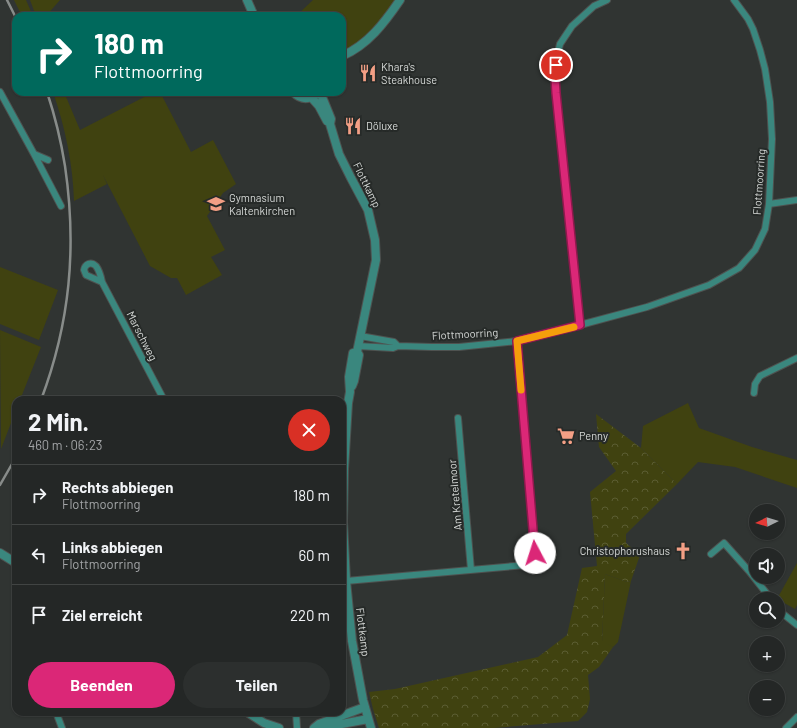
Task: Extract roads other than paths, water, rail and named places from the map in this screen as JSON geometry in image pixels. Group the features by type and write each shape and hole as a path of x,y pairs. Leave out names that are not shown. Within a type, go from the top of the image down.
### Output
{"street":[{"path":"247,0 252,12"},
{"path":"346,54 373,35 400,0"},
{"path":"580,325 555,77 560,44 572,26 594,6 607,0"},
{"name":"Flottmoorring","path":"358,349 393,348 398,346 459,346 517,341 647,307 709,285 739,268 755,250 765,229 769,204 772,139 770,102 765,69 760,50 748,19 734,0"},
{"path":"0,92 61,206"},
{"name":"Flottkamp","path":"297,96 302,98 311,96"},
{"name":"Flottkamp","path":"316,96 319,106 330,124 339,154 368,210 375,240 376,260 358,349 353,353 349,377 350,392 346,436"},
{"path":"34,154 48,160"},
{"path":"769,204 797,200"},
{"name":"Marschweg","path":"102,282 162,396"},
{"name":"Flottmoorring","path":"360,336 394,342 398,346"},
{"path":"346,581 526,565 533,560 535,553 517,341"},
{"path":"754,393 755,384 760,376 797,358"},
{"name":"Am Kretelmoor","path":"458,418 471,570"},
{"path":"711,554 724,543 766,592"},
{"path":"0,552 12,560"},
{"name":"Flottkamp","path":"346,581 352,641 364,707 370,728"},
{"path":"785,616 797,626"},
{"path":"346,714 364,707"},
{"path":"58,716 62,728"},
{"path":"253,716 264,723 279,728"},
{"path":"296,716 297,728"},
{"path":"312,728 340,716"},
{"path":"786,728 797,717"},
{"path":"321,728 368,719"},
{"path":"312,728 317,728"}],"railway":[{"path":"7,0 13,12"},
{"path":"42,396 59,342 65,314 70,256 69,196 65,166 58,129 48,96"},
{"path":"0,485 12,464"}],"place":[{"name":"Khara's Steakhouse","path":"368,73"},
{"name":"Döluxe","path":"353,126"},
{"name":"Gymnasium Kaltenkirchen","path":"216,204"},
{"name":"Penny","path":"566,436"},
{"name":"Christophorushaus","path":"683,551"}]}
